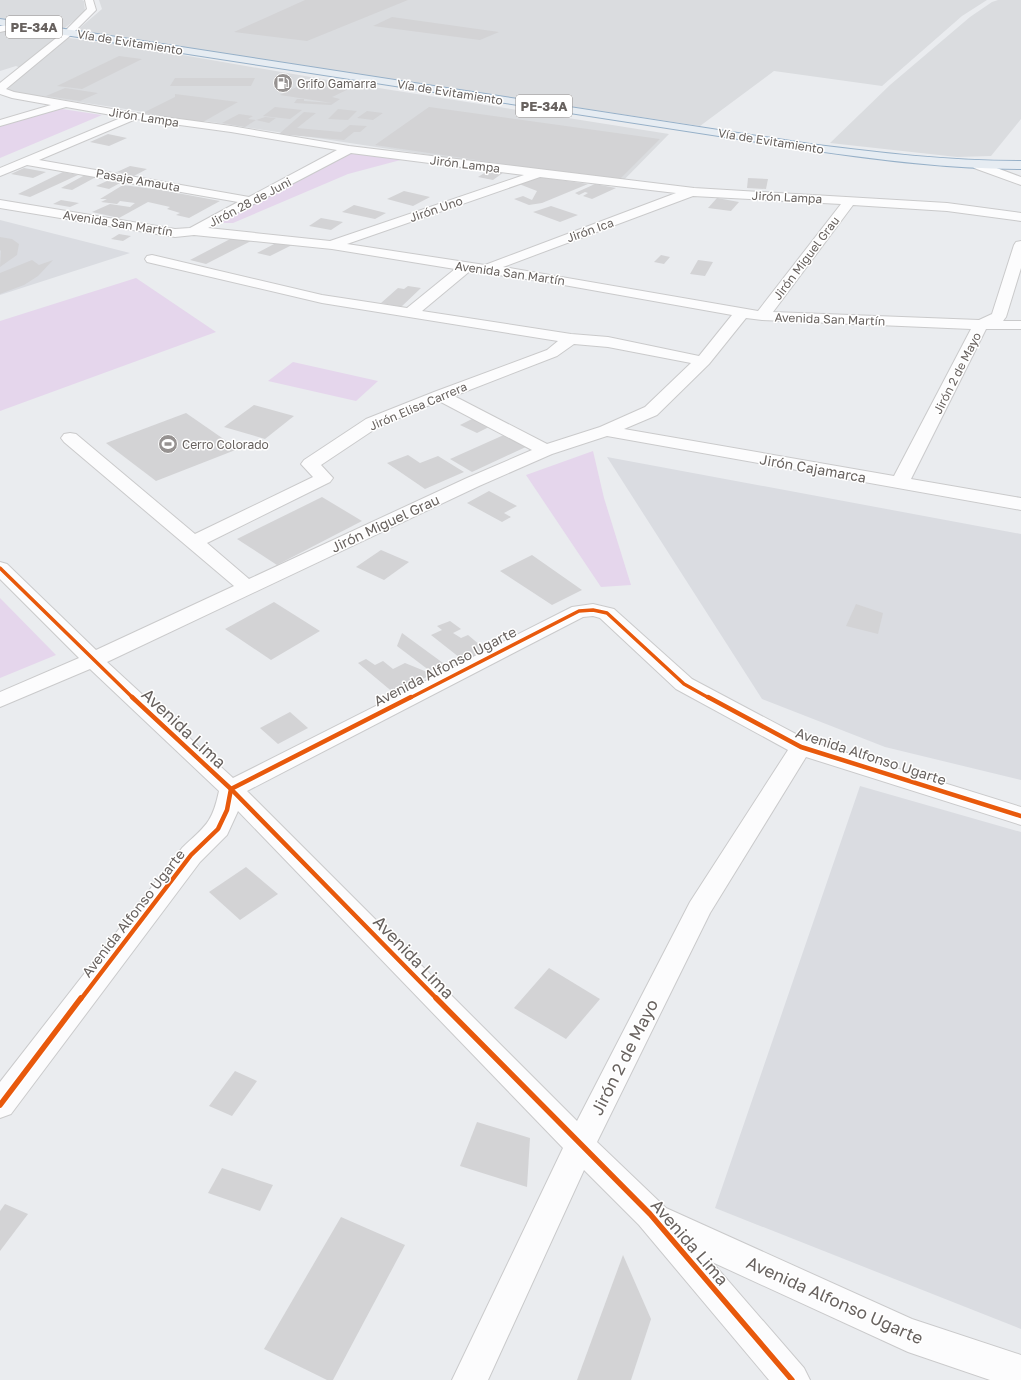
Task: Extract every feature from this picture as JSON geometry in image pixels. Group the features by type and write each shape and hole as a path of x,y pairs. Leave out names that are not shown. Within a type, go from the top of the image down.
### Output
{"highway":[{"name":"Vía de Evitamiento","path":"0,22 810,147 885,157 978,165 1021,164"}],"street":[{"name":"Jirón Lampa","path":"89,0 92,10 3,86 0,89 2,92 135,116 231,129 349,149 694,192 947,207 1021,217"},
{"path":"0,29 19,25"},
{"path":"5,72 29,64"},
{"path":"0,123 68,104"},
{"path":"0,172 135,116"},
{"name":"Jirón 28 de Juni","path":"349,149 194,231 162,252 322,298 410,313"},
{"name":"Pasaje Amauta","path":"25,161 252,201"},
{"path":"978,165 1021,180"},
{"name":"Jirón Uno","path":"332,245 540,173"},
{"name":"Jirón Ica","path":"486,270 553,243 694,192"},
{"name":"Jirón Miguel Grau","path":"762,316 850,201"},
{"name":"Avenida San Martín","path":"0,204 175,233 194,231 332,245 622,291 762,316 981,325 1021,325"},
{"name":"Jirón 2 de Mayo","path":"900,483 981,325 999,316 1021,245"},
{"path":"410,313 466,267"},
{"path":"410,313 571,339 608,342 703,361"},
{"name":"Jirón Miguel Grau","path":"0,700 93,660 436,499 546,450 606,431 651,411 703,361 742,313"},
{"name":"Jirón Elisa Carrera","path":"194,542 324,478 310,464 372,423 440,395 552,353 571,339"},
{"path":"440,395 546,450"},
{"name":"Jirón Cajamarca","path":"606,431 1021,504"},
{"path":"70,438 248,588"},
{"name":"Avenida Lima","path":"0,568 93,660 231,789 580,1145 654,1218 792,1380"},
{"name":"Avenida Alfonso Ugarte","path":"0,1105 191,855 218,829 227,810 231,789 579,611 593,610 607,613 684,684 801,747 1021,816"},
{"name":"Jirón 2 de Mayo","path":"470,1380 580,1145 699,909 801,747"},
{"name":"Avenida Alfonso Ugarte","path":"654,1218 908,1335 1021,1373"}],"shaded area":[{"path":"0,0 82,0 84,1 85,12 62,30 0,20"},
{"path":"99,0 987,0 962,16 882,86 774,71 700,126 75,32 102,9"},
{"path":"998,0 1021,0 1021,119 991,156 957,157 830,143 890,85 970,17 992,2"},
{"path":"0,29 130,46 328,80 669,134 620,184 13,92 6,89 25,70 16,66 0,71"},
{"path":"62,109 102,115 0,158 0,125"},
{"path":"354,152 408,158 348,174 233,223 213,223"},
{"path":"0,220 130,253 0,295"},
{"path":"136,278 216,332 0,411 0,321"},
{"path":"293,362 378,381 356,401 268,381"},
{"path":"593,451 604,498 631,585 601,587 526,475"},
{"path":"607,457 1021,534 1021,780 885,747 762,699"},
{"path":"0,598 56,655 0,678"},
{"path":"860,786 1021,832 1021,1329 715,1208"}],"building":[{"path":"305,0 408,0 307,41 234,32"},
{"path":"392,17 499,32 480,40 373,26"},
{"path":"119,56 142,59 82,89 57,86"},
{"path":"175,78 255,78 251,86 170,86"},
{"path":"311,80 353,87 332,97 340,99 331,105 294,103 297,99 304,99 304,101 332,103 280,95"},
{"path":"65,88 98,93 80,101 46,96"},
{"path":"175,94 238,102 203,122 143,113 175,97"},
{"path":"275,107 302,110 290,119 263,116"},
{"path":"429,107 660,139 618,181 375,145"},
{"path":"338,109 357,111 348,120 328,119"},
{"path":"367,111 383,113 373,120 357,118"},
{"path":"304,112 316,113 297,128 341,132 350,125 367,126 360,132 354,132 344,140 279,134"},
{"path":"239,114 253,116 248,119 256,120 245,127 222,123"},
{"path":"265,117 276,118 269,123 256,120"},
{"path":"108,134 127,138 109,146 90,142"},
{"path":"130,166 147,169 134,176 117,172"},
{"path":"24,168 46,172 33,178 11,174"},
{"path":"489,170 504,172 493,180 478,177"},
{"path":"63,172 78,175 30,197 18,194"},
{"path":"85,175 96,177 72,190 61,188"},
{"path":"539,177 588,184 542,203 529,205 514,199 523,196 532,200 537,191 519,184"},
{"path":"748,178 768,179 766,189 747,188"},
{"path":"107,181 120,183 109,189 96,186"},
{"path":"595,184 616,188 592,199 583,196 588,193 585,192 579,195 575,193"},
{"path":"123,185 161,190 220,201 189,218 176,215 180,213 167,209 170,207 148,202 119,218 92,212 110,204 130,207 135,203 120,201 117,204 101,202 107,199 100,199"},
{"path":"404,191 430,197 413,206 387,199"},
{"path":"717,198 739,202 731,211 708,208"},
{"path":"61,200 79,203 70,207 53,204"},
{"path":"354,205 386,213 375,219 342,212"},
{"path":"551,206 578,215 560,222 533,212"},
{"path":"321,218 343,222 331,230 309,226"},
{"path":"119,234 131,236 123,241 111,239"},
{"path":"0,237 12,239 19,244 17,255 0,267 1,251"},
{"path":"234,237 253,240 206,264 190,260"},
{"path":"276,243 292,245 270,256 257,253"},
{"path":"661,255 670,257 664,264 654,262"},
{"path":"32,260 39,265 53,260 38,276 24,285 0,294 0,273"},
{"path":"698,260 713,262 705,276 690,274"},
{"path":"408,286 421,288 401,307 381,303 398,288 404,289"},
{"path":"254,405 294,416 265,439 224,427"},
{"path":"186,413 238,449 156,481 106,443"},
{"path":"474,418 491,426 477,433 460,425"},
{"path":"506,434 528,446 472,472 450,459"},
{"path":"408,455 420,463 438,456 464,472 425,489 387,463"},
{"path":"489,491 517,506 504,513 511,517 502,522 467,503"},
{"path":"322,497 362,521 277,565 237,539"},
{"path":"381,550 409,562 384,580 356,567"},
{"path":"532,555 582,590 552,605 500,571"},
{"path":"274,602 320,631 271,660 225,629"},
{"path":"856,604 883,613 878,634 846,626"},
{"path":"450,621 461,629 453,633 461,638 468,635 486,650 464,661 431,635 442,630 437,626"},
{"path":"402,633 443,663 430,671 397,646"},
{"path":"366,659 375,665 383,661 393,669 405,663 432,674 395,694 358,663"},
{"path":"290,712 308,728 278,744 260,728"},
{"path":"246,867 278,894 240,920 209,892"},
{"path":"549,968 600,999 566,1039 514,1008"},
{"path":"235,1071 257,1081 232,1116 209,1106"},
{"path":"477,1122 530,1138 527,1187 460,1166"},
{"path":"222,1168 273,1185 260,1211 208,1193"},
{"path":"5,1204 28,1214 0,1251 0,1211"},
{"path":"341,1217 405,1245 333,1380 327,1380 264,1349"},
{"path":"623,1255 651,1319 631,1380 577,1380"}],"cycle path":[{"path":"0,568 93,660 231,789 580,1145 650,1214 792,1380"},
{"path":"0,1105 191,855 218,829 227,810 231,789 579,611 593,610 607,613 684,684 801,747 1021,816"}],"place":[{"name":"Grifo Gamarra","path":"283,83"},
{"name":"Cerro Colorado","path":"168,444"}]}
